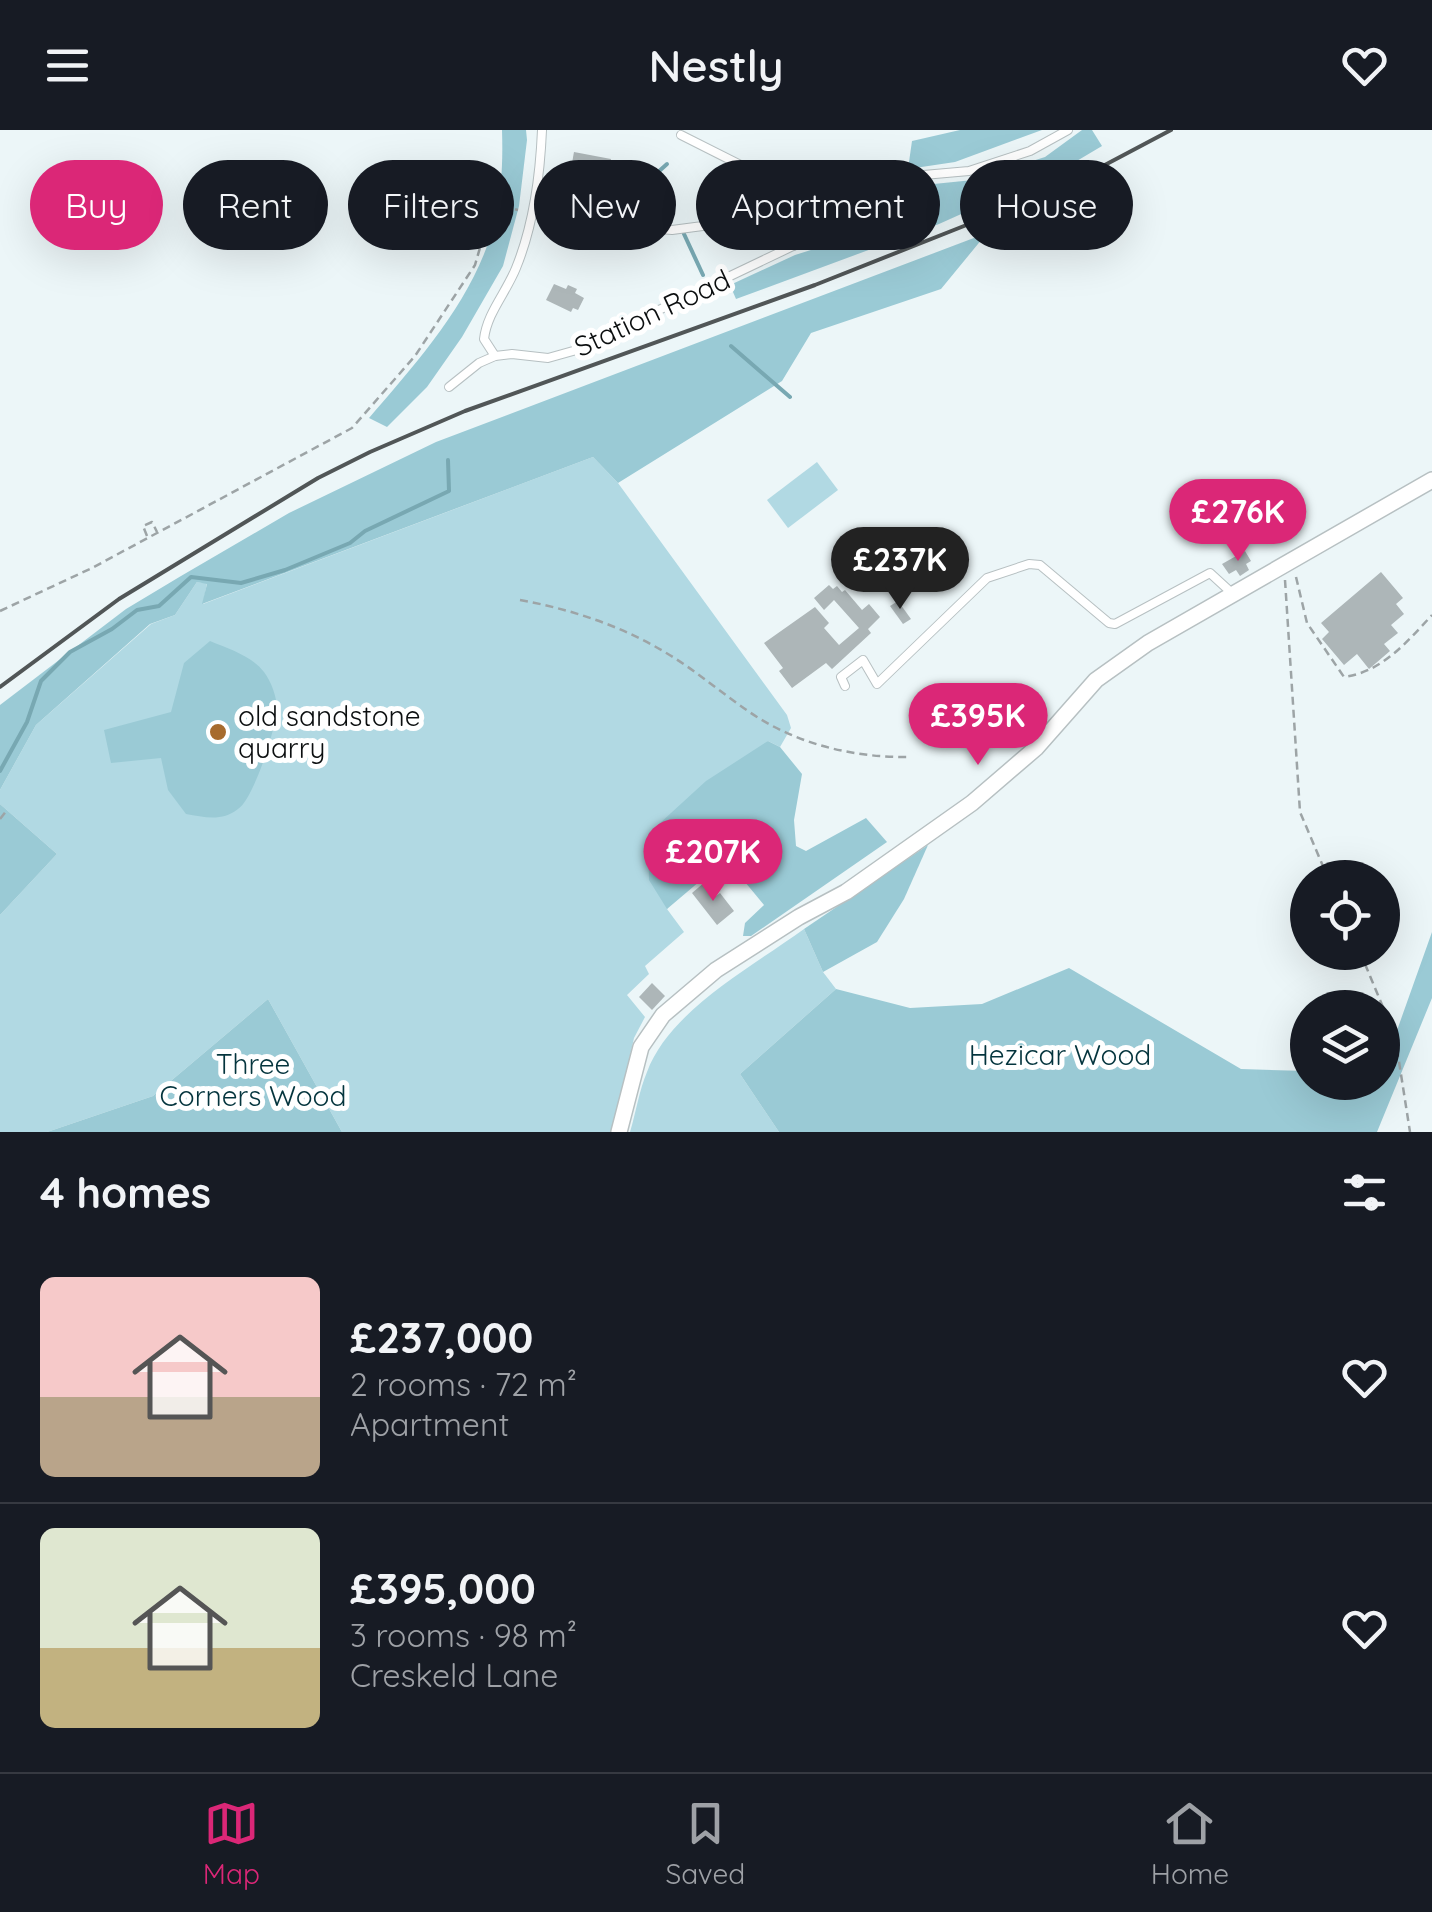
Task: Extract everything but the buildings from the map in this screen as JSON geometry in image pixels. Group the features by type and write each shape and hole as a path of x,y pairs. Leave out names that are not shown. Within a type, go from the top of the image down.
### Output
{"street":[{"path":"619,1132 640,1047 664,1015 716,970 846,892 972,803 1036,748 1096,680 1148,643 1432,480"}],"lane":[{"path":"449,387 479,363 495,356 484,339 486,324 516,270 535,209 542,130"},
{"name":"Station Road","path":"940,173 969,170 1030,151 1068,130"},
{"path":"681,135 731,160"},
{"name":"Station Road","path":"495,356 548,358 573,350 785,250"},
{"path":"844,686 841,677 863,660 877,684 987,578 1029,564 1040,565 1109,624 1210,573 1234,596"}],"path":[{"path":"0,611 148,538 352,428 415,356 476,265 493,203 518,210"},
{"path":"148,538 143,526 152,522 157,533"},
{"path":"1286,565 1300,586 1308,623 1344,677 1364,674 1390,657 1432,615"},
{"path":"1286,565 1300,812 1320,860"},
{"path":"520,600 564,608 620,629 676,658 758,718 788,734 880,758 911,757"},
{"path":"0,818 7,810"},
{"path":"1368,970 1395,1036 1410,1132"}],"shaded area":[{"path":"593,457 618,483 787,715 791,728 780,747 768,741 667,909 684,932 645,966 649,974 627,995 645,1017 634,1038 613,1132 342,1132 268,999 153,1096 47,1132 0,1132 0,915 57,854 0,804 0,790 36,725 151,624 175,615 197,582 207,583 203,604"},
{"path":"817,462 838,490 788,528 767,500"},
{"path":"804,929 823,972 836,989 740,1074 779,1132 630,1132 647,1072 674,1029 715,991"}],"green space":[{"path":"502,130 526,130 514,225 514,160 502,160"},
{"path":"960,130 1042,130 940,164 940,160 909,160 912,141"},
{"path":"1082,130 1092,130 1102,146 1078,160 1036,160"},
{"path":"960,181 960,215 940,224 940,183"},
{"path":"960,243 960,250 973,250 941,289 811,333 782,381 618,483 593,457 202,604 207,584 197,582 175,615 150,624 36,725 0,790 0,705 126,609 289,513 436,442"},
{"path":"485,250 507,250 503,266 462,337 427,387 387,427 369,418 443,327 474,277"},
{"path":"811,250 869,250 736,299 730,285"},
{"path":"210,641 259,666 271,684 277,709 251,791 238,809 213,818 186,814 168,790 161,758 111,763 104,730 171,712 184,663"},
{"path":"768,741 780,747 802,774 794,820 796,846 806,851 866,818 887,842 751,936 743,936 745,923 764,905 726,859 667,909 649,880 648,834 706,781"},
{"path":"0,804 57,854 0,915"},
{"path":"928,845 904,899 877,942 823,972 804,929"},
{"name":"Hezicar Wood","path":"1432,932 1432,998 1400,1076 1400,1022"},
{"name":"Hezicar Wood","path":"1069,968 1241,1069 1290,1070 1290,1100 1390,1100 1377,1132 779,1132 740,1074 836,989 910,1008 982,1004"},
{"name":"Three Corners Wood","path":"268,999 342,1132 47,1132 153,1096"}],"waterway":[{"path":"684,234 703,275"},
{"path":"731,346 790,397"},
{"path":"0,771 27,722 41,681 70,652 137,610 159,606 191,577 241,583 350,543 365,531 449,491 448,460"}],"railway":[{"path":"0,687 119,599 318,478 370,452 465,411 815,285 1067,185 1171,130"}],"place":[{"name":"old sandstone quarry","path":"218,732"}]}
